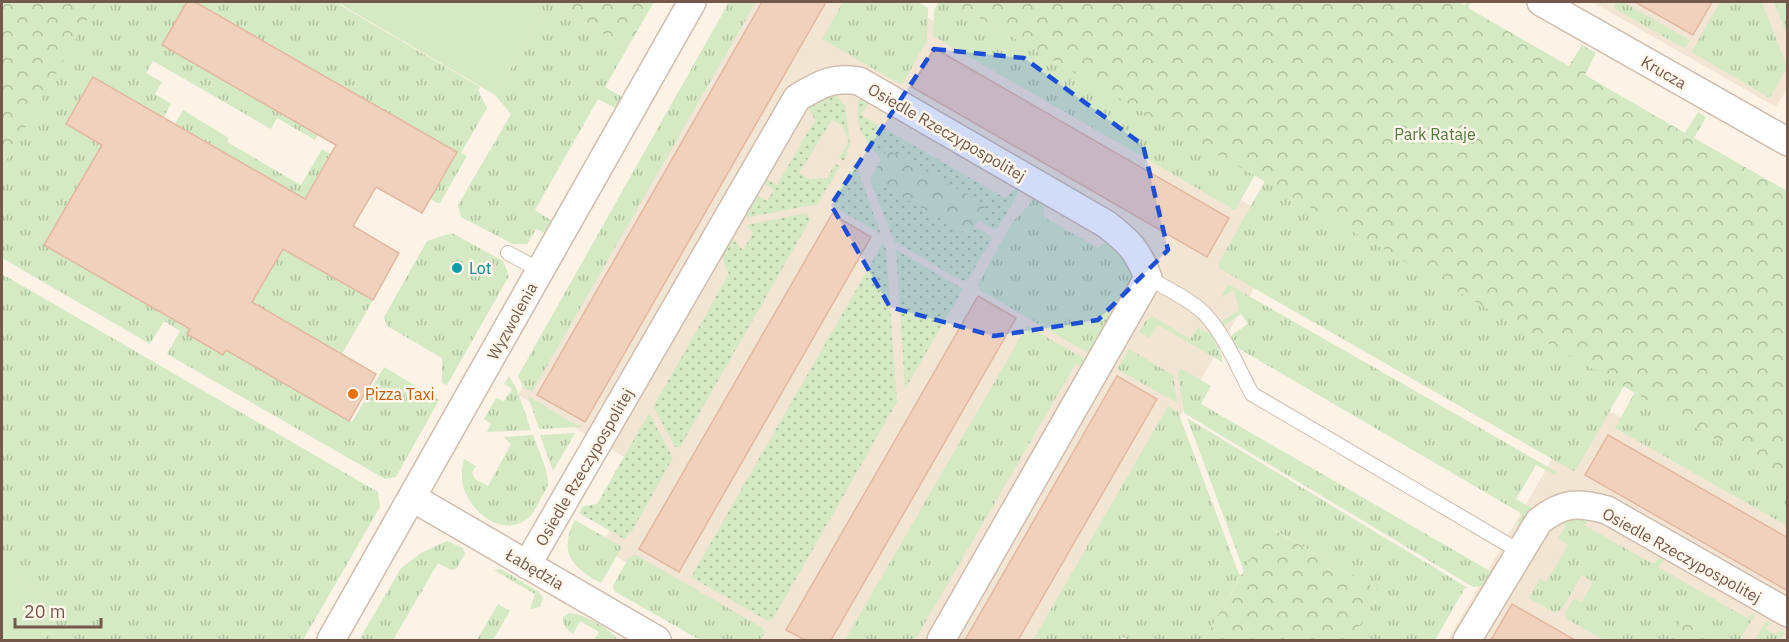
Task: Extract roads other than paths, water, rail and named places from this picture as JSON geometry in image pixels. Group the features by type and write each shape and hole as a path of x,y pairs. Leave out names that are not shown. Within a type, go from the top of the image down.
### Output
{"street":[{"name":"Wyzwolenia","path":"331,640 692,2"},
{"name":"Krucza","path":"1541,2 1788,142"},
{"name":"Osiedle Rzeczypospolitej","path":"527,565 797,98 816,86 841,78 859,81 1106,224 1128,242 1142,262 1148,278"},
{"path":"941,640 1148,278"},
{"name":"Łabędzia","path":"413,498 657,640"},
{"name":"Osiedle Rzeczypospolitej","path":"1467,640 1539,521 1555,509 1571,505 1593,506 1607,510 1788,613"}],"lane":[{"path":"508,253 541,271"},
{"path":"1148,278 1204,313 1225,344 1252,394 1519,551"}],"place":[{"name":"Lot","path":"457,268"},
{"name":"Pizza Taxi","path":"353,394"}],"park label":[{"name":"Park Rataje","path":"1435,134"}]}
